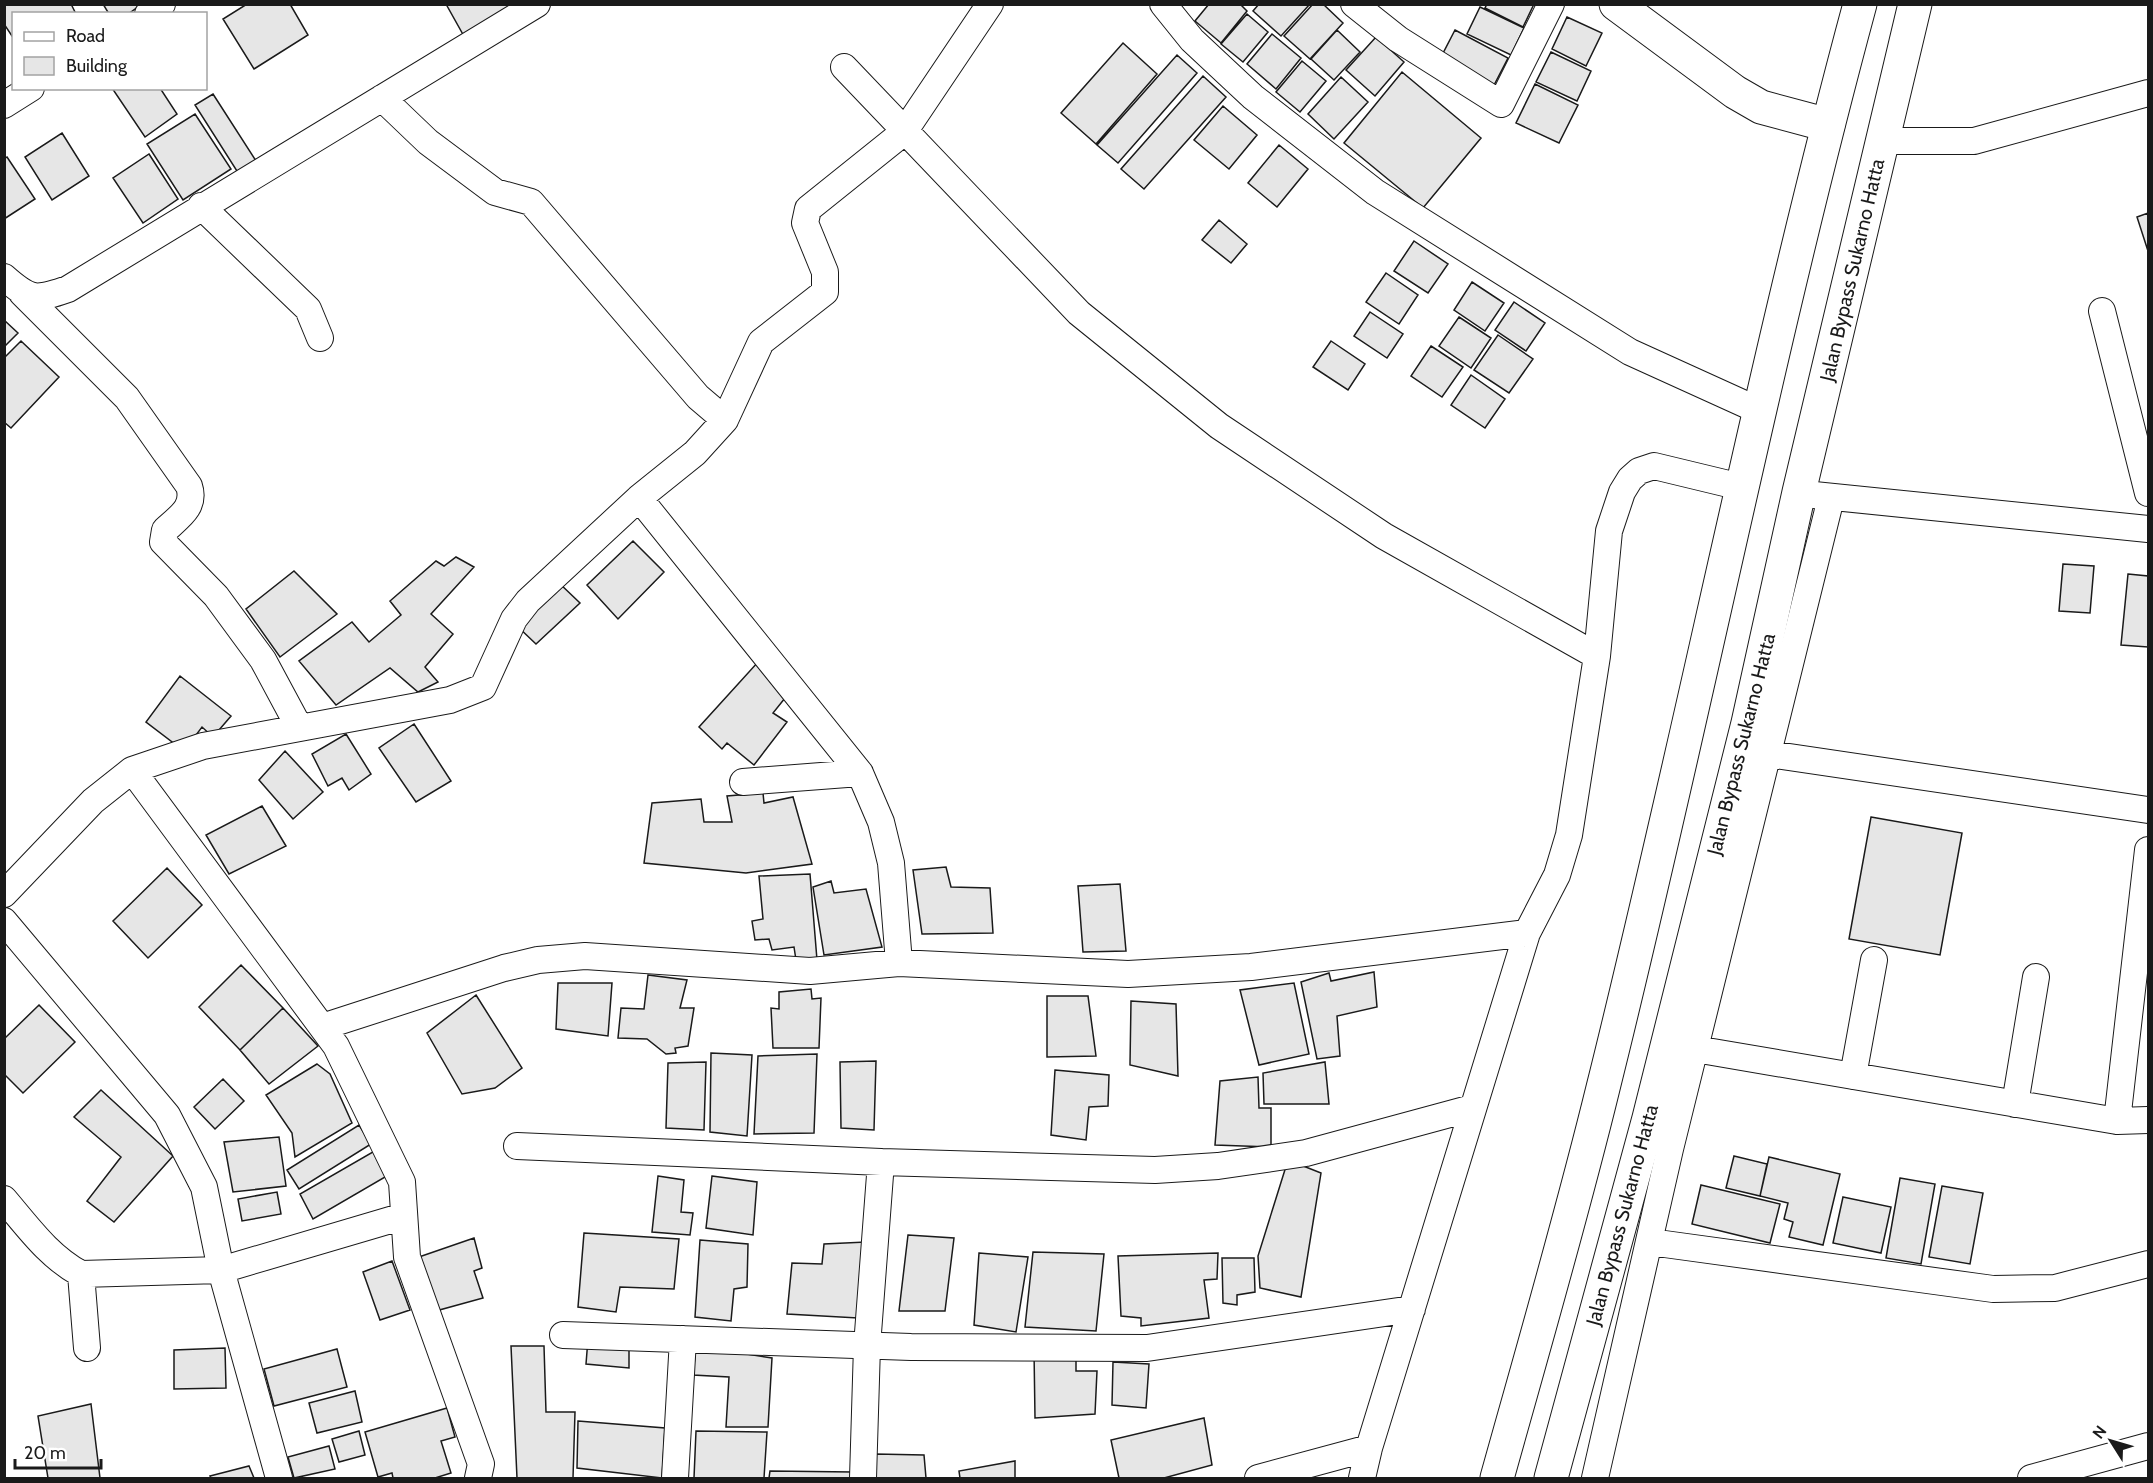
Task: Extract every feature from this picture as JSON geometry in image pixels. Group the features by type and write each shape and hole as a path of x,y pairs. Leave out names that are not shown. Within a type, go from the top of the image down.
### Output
{"main road":[{"path":"1616,4 1735,92 1761,107 1828,125"},
{"path":"1497,1479 1603,1089 1760,411 1828,125 1860,4"},
{"name":"Jalan Bypass Sukarno Hatta","path":"1551,1479 1649,1118 1748,723 1799,492 1915,4"}],"street":[{"path":"13,285 41,298 68,289 201,206 537,4"},
{"path":"4,894 93,801 132,770 203,746 450,700 483,687 513,619 528,601 639,498 695,453 724,420 761,342 825,292 825,272 805,223 808,209 904,132 990,4"},
{"path":"1162,4 1192,40 1253,97 1375,192 1630,352 1760,411"},
{"path":"1354,4 1398,39 1501,104 1551,4"},
{"path":"844,67 1079,314 1219,426 1384,536 1597,656"},
{"path":"4,105 28,90"},
{"path":"1883,141 1974,141 2148,93"},
{"path":"382,98 428,142 495,192 531,202 698,397 724,420"},
{"path":"201,206 308,309 320,338"},
{"path":"13,285 127,398 189,486 192,493 189,508 165,530 163,542 216,596 263,660 299,727"},
{"path":"2102,311 2148,493"},
{"path":"1362,1479 1369,1448 1527,933 1557,875 1569,835 1597,656 1608,531 1615,509 1629,479 1647,467 1659,466 1742,487"},
{"path":"1799,492 1831,498 2148,529"},
{"path":"639,498 860,773 881,822 891,863 899,963"},
{"path":"1595,1479 1670,1149 1831,498"},
{"path":"1768,754 2148,810"},
{"path":"132,770 336,1046 402,1182 407,1257 481,1464 478,1479"},
{"path":"743,782 860,773"},
{"path":"2117,1121 2148,850"},
{"path":"4,921 167,1115 204,1186 220,1260 279,1479"},
{"path":"322,1027 504,968 538,960 585,956 810,971 899,963 1128,974 1207,971 1527,933"},
{"path":"1853,1076 1874,960"},
{"path":"2015,1104 2036,977"},
{"path":"1695,1049 2117,1121 2148,1120"},
{"path":"517,1146 881,1162 1155,1170 1218,1166 1306,1153 1472,1108"},
{"path":"862,1479 867,1346 881,1162"},
{"path":"4,1199 43,1245 63,1264 81,1274 220,1260 404,1216"},
{"path":"1650,1242 1993,1289 2055,1288 2148,1264"},
{"path":"81,1274 87,1348"},
{"path":"563,1335 867,1346 1148,1348 1412,1308"},
{"path":"675,1479 683,1339"},
{"path":"2031,1479 2148,1446"},
{"path":"1258,1479 1369,1448"}],"building":[{"path":"4,4 71,4 75,12 12,12 12,36 4,24"},
{"path":"103,4 142,4 131,12 108,12"},
{"path":"247,4 290,4 308,35 254,69 223,19"},
{"path":"446,4 522,4 465,38"},
{"path":"1209,4 1240,4 1247,11 1221,43 1195,21"},
{"path":"1259,4 1310,4 1281,36 1253,11"},
{"path":"1313,4 1323,4 1343,23 1310,59 1284,36"},
{"path":"1487,4 1534,4 1523,27 1485,8"},
{"path":"1480,7 1524,28 1511,55 1467,34"},
{"path":"1247,14 1268,32 1243,62 1221,44"},
{"path":"1567,17 1602,33 1586,66 1552,49"},
{"path":"1337,30 1360,52 1334,80 1311,59"},
{"path":"1455,30 1508,58 1492,89 1439,61"},
{"path":"1272,34 1301,58 1276,89 1247,64"},
{"path":"1376,37 1404,62 1375,96 1346,70"},
{"path":"1123,43 1157,74 1096,144 1061,113"},
{"path":"1551,52 1591,71 1577,101 1536,82"},
{"path":"1177,55 1197,73 1118,163 1097,145"},
{"path":"1302,61 1326,81 1300,112 1276,92"},
{"path":"1402,72 1481,138 1423,208 1344,143"},
{"path":"1203,76 1226,97 1144,189 1121,169"},
{"path":"1341,77 1368,102 1334,139 1308,114"},
{"path":"1535,84 1578,105 1559,143 1516,123"},
{"path":"113,90 161,90 177,114 145,137"},
{"path":"213,94 260,167 242,179 195,105"},
{"path":"1223,106 1257,135 1229,169 1194,140"},
{"path":"195,114 231,169 183,200 147,144"},
{"path":"62,133 89,176 52,200 25,157"},
{"path":"1279,145 1308,169 1277,207 1248,183"},
{"path":"149,154 178,199 143,223 113,178"},
{"path":"7,157 35,199 4,219 4,159"},
{"path":"2148,213 2148,251 2137,217"},
{"path":"1219,220 1247,244 1231,263 1202,240"},
{"path":"1414,241 1448,264 1428,293 1394,271"},
{"path":"1386,273 1418,295 1399,324 1366,302"},
{"path":"1472,282 1504,303 1485,331 1454,310"},
{"path":"1514,302 1545,323 1526,351 1495,330"},
{"path":"1370,312 1403,334 1387,358 1354,336"},
{"path":"1459,317 1491,338 1471,368 1439,346"},
{"path":"4,320 18,333 4,347"},
{"path":"1498,335 1533,359 1509,393 1474,370"},
{"path":"21,341 59,377 11,428 4,422 4,358"},
{"path":"1331,341 1365,364 1348,390 1313,367"},
{"path":"1431,346 1463,367 1442,397 1411,376"},
{"path":"1471,375 1505,399 1485,428 1451,405"},
{"path":"633,541 664,572 618,619 587,585"},
{"path":"456,557 474,567 431,614 453,634 425,667 438,682 418,692 390,668 336,705 299,661 352,622 369,642 401,615 390,601 436,561 444,566"},
{"path":"2063,564 2094,566 2090,613 2059,611"},
{"path":"294,571 337,614 280,657 246,609"},
{"path":"2128,574 2148,576 2148,647 2121,645"},
{"path":"558,582 580,603 536,644 516,625"},
{"path":"758,662 789,693 773,713 787,722 754,765 727,743 722,749 699,727"},
{"path":"180,676 231,716 213,737 202,727 184,751 146,722"},
{"path":"414,724 451,781 416,802 379,748"},
{"path":"346,734 371,774 349,790 342,778 328,786 312,754"},
{"path":"285,751 323,792 293,819 259,780"},
{"path":"763,793 764,803 793,797 812,864 746,873 644,863 652,803 701,799 704,822 732,822 727,796"},
{"path":"262,806 286,846 229,874 206,835"},
{"path":"1871,817 1962,833 1940,955 1849,939"},
{"path":"946,867 951,887 990,888 993,933 922,934 913,870"},
{"path":"167,868 202,905 148,958 113,921"},
{"path":"810,874 817,960 796,960 794,947 772,950 769,939 755,940 752,921 763,919 759,876"},
{"path":"831,881 834,893 866,889 882,947 824,955 813,887"},
{"path":"1120,884 1126,951 1083,952 1078,886"},
{"path":"241,965 283,1008 240,1050 199,1007"},
{"path":"1374,972 1377,1007 1337,1016 1340,1056 1317,1059 1301,982 1329,973 1331,981"},
{"path":"648,975 687,980 680,1008 694,1008 688,1046 675,1048 676,1053 666,1054 647,1039 618,1038 621,1008 644,1009"},
{"path":"558,983 612,983 608,1036 556,1029"},
{"path":"1294,983 1309,1054 1259,1065 1240,990"},
{"path":"811,989 812,999 821,998 819,1048 773,1048 771,1008 779,1009 779,992"},
{"path":"476,995 522,1068 495,1088 462,1094 427,1033"},
{"path":"1047,996 1088,996 1096,1056 1047,1057"},
{"path":"1131,1001 1176,1004 1178,1076 1130,1065"},
{"path":"39,1005 75,1042 23,1093 4,1074 4,1039"},
{"path":"283,1008 318,1046 269,1084 240,1050"},
{"path":"711,1053 752,1055 747,1136 710,1132"},
{"path":"817,1054 814,1133 754,1134 758,1056"},
{"path":"876,1061 874,1130 841,1128 840,1062"},
{"path":"706,1062 704,1130 666,1128 668,1063"},
{"path":"1325,1062 1329,1104 1264,1104 1263,1073"},
{"path":"317,1064 330,1074 352,1123 295,1157 292,1133 266,1095"},
{"path":"1055,1070 1109,1075 1108,1106 1089,1107 1086,1140 1051,1135"},
{"path":"1258,1077 1259,1108 1271,1108 1271,1147 1215,1145 1220,1081"},
{"path":"223,1079 244,1101 215,1129 194,1107"},
{"path":"101,1090 173,1156 114,1222 87,1201 121,1157 74,1117"},
{"path":"359,1125 371,1144 299,1189 287,1170"},
{"path":"279,1137 286,1186 233,1192 224,1142"},
{"path":"378,1149 392,1173 313,1219 300,1194"},
{"path":"1734,1156 1767,1164 1760,1196 1726,1188"},
{"path":"1769,1157 1840,1174 1823,1245 1789,1237 1793,1222 1784,1219 1788,1203 1760,1196"},
{"path":"1288,1160 1321,1173 1301,1297 1260,1288 1258,1256"},
{"path":"658,1176 684,1180 681,1212 693,1213 690,1235 652,1232"},
{"path":"712,1176 757,1182 753,1235 706,1228"},
{"path":"1900,1178 1935,1184 1921,1264 1886,1258"},
{"path":"1701,1185 1780,1204 1770,1243 1692,1224"},
{"path":"1942,1186 1983,1193 1970,1264 1929,1257"},
{"path":"277,1192 281,1214 242,1221 238,1199"},
{"path":"1843,1197 1891,1207 1881,1253 1833,1243"},
{"path":"584,1233 679,1239 674,1289 620,1287 616,1312 578,1307"},
{"path":"908,1235 954,1238 945,1311 899,1311"},
{"path":"474,1238 482,1268 474,1271 483,1298 432,1312 416,1258"},
{"path":"700,1240 748,1244 747,1287 734,1289 731,1321 695,1317"},
{"path":"866,1242 858,1318 787,1314 792,1263 822,1264 824,1244"},
{"path":"1033,1252 1104,1254 1096,1331 1025,1327"},
{"path":"979,1253 1028,1257 1016,1332 974,1325"},
{"path":"1218,1253 1217,1279 1204,1280 1209,1318 1141,1326 1141,1318 1121,1316 1118,1256"},
{"path":"1222,1258 1254,1258 1255,1292 1237,1295 1237,1305 1223,1303"},
{"path":"392,1261 410,1310 380,1320 363,1272"},
{"path":"588,1339 629,1340 629,1368 586,1364"},
{"path":"511,1346 544,1346 546,1412 575,1412 573,1478 517,1478"},
{"path":"696,1346 772,1358 768,1427 726,1427 729,1377 693,1375"},
{"path":"225,1348 226,1388 174,1389 174,1350"},
{"path":"337,1349 347,1387 274,1406 264,1369"},
{"path":"1034,1350 1076,1350 1076,1371 1097,1371 1095,1414 1035,1418"},
{"path":"1113,1362 1149,1364 1146,1408 1112,1405"},
{"path":"355,1391 362,1422 317,1433 309,1403"},
{"path":"91,1404 100,1478 48,1478 38,1416"},
{"path":"447,1408 455,1437 441,1441 451,1473 435,1478 393,1478 392,1473 378,1477 365,1432"},
{"path":"1204,1418 1212,1465 1164,1478 1119,1478 1111,1440"},
{"path":"578,1421 665,1428 662,1478 577,1468"},
{"path":"359,1431 365,1455 339,1462 332,1439"},
{"path":"696,1431 767,1432 764,1478 694,1478"},
{"path":"329,1446 335,1469 294,1478 288,1457"},
{"path":"875,1454 924,1455 926,1478 875,1478"},
{"path":"1015,1461 1015,1478 960,1478 959,1471"},
{"path":"249,1466 254,1478 211,1478 210,1476"},
{"path":"770,1471 853,1472 853,1478 769,1478"}]}
